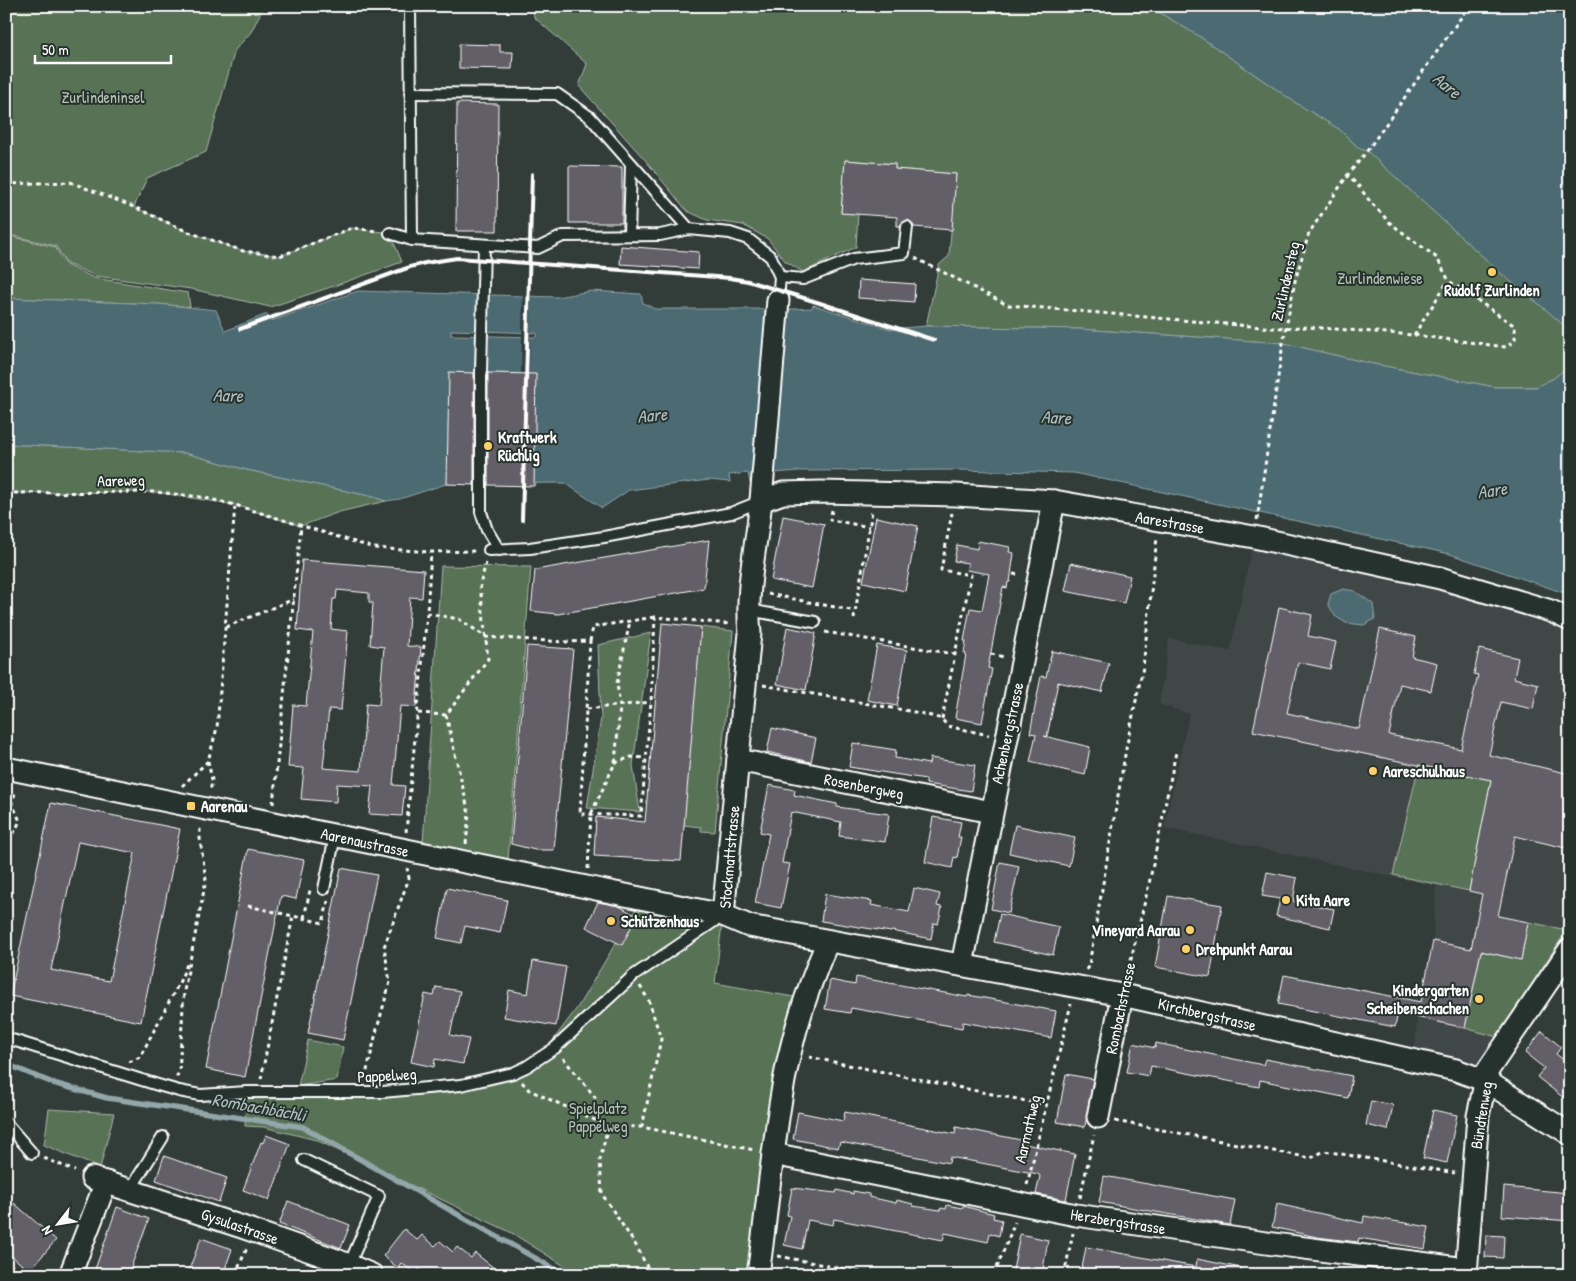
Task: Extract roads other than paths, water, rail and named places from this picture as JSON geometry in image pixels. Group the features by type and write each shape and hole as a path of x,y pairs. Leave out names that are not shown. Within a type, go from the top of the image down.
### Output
{"street":[{"name":"Stockmattstrasse","path":"778,300 762,492 750,600 750,632 746,681 723,915 749,926 828,941"},
{"name":"Aarestrasse","path":"762,492 956,495 1054,501 1254,537 1440,578 1551,611 1570,620"},
{"name":"Achenbergstrasse","path":"962,965 1054,501"},
{"name":"Rosenbergweg","path":"738,760 991,812"},
{"name":"Aarenaustrasse","path":"14,770 723,915"},
{"name":"Kirchbergstrasse","path":"828,941 1122,995 1456,1070 1486,1081 1570,1134"},
{"path":"758,1275 780,1103 806,999 828,941"},
{"name":"Bündtenweg","path":"1466,1272 1478,1116 1488,1070 1570,949"},
{"name":"Rombachstrasse","path":"1098,1118 1122,995"},
{"name":"Herzbergstrasse","path":"773,1154 1076,1215 1466,1272"},
{"name":"Gysulastrasse","path":"70,1275 99,1180 242,1226 372,1275"}],"lane":[{"path":"410,6 412,240"},
{"path":"410,92 557,94 590,118 689,229"},
{"path":"628,235 631,164"},
{"path":"780,277 803,279 854,259 904,253 907,227"},
{"path":"390,233 412,240 538,248 563,236 660,235 689,229 730,232 748,239 771,257 780,277 778,300"},
{"path":"484,245 481,373 481,512 494,550 530,548 586,540 731,513 762,492"},
{"path":"750,600 816,626"},
{"path":"327,892 335,836"},
{"name":"Pappelweg","path":"6,1038 179,1091 200,1094 382,1092 461,1085 513,1073 526,1067 555,1048 633,976 723,915"},
{"path":"6,1123 32,1153"},
{"path":"130,1190 164,1137"},
{"path":"304,1160 379,1196 349,1265"}],"water":[{"name":"Aare","path":"1149,6 1570,6 1570,331 1504,276 1367,151 1359,148 1339,129 1296,103 1202,38"},
{"name":"Aare","path":"358,291 557,297 591,291 641,294 643,303 655,309 793,309 812,308 813,305 890,329 926,326 1079,329 1283,343 1368,363 1495,387 1536,387 1554,378 1570,365 1570,595 1450,554 1074,473 958,470 798,471 774,473 750,483 748,473 729,475 730,482 709,480 629,490 602,508 565,483 446,484 400,499 386,501 247,470 185,453 6,444 6,298 158,304 216,310 225,331 267,314 271,321","holes":["451,330 536,333 538,335 535,337 451,335"]},
{"path":"1343,589 1355,591 1373,604 1375,619 1364,625 1346,623 1335,616 1328,604 1331,594"}],"waterway":[{"name":"Rombachbächli","path":"6,1064 53,1083 107,1098 303,1127 565,1275"}],"railway":[{"path":"522,520 532,174"},
{"path":"240,329 410,267 457,258 730,278 748,281 934,340"}],"place":[{"name":"Rudolf Zurlinden","path":"1492,272"},
{"name":"Kraftwerk Rüchlig","path":"488,446"},
{"name":"Aareschulhaus","path":"1373,771"},
{"name":"Aarenau","path":"191,806"},
{"name":"Kita Aare","path":"1286,900"},
{"name":"Schützenhaus","path":"611,921"},
{"name":"Vineyard Aarau","path":"1190,930"},
{"name":"Drehpunkt Aarau","path":"1186,949"},
{"name":"Kindergarten Scheibenschachen","path":"1479,999"}],"park label":[{"name":"Zurlindeninsel","path":"103,97"},
{"name":"Zurlindenwiese","path":"1380,278"},
{"name":"Spielplatz Pappelweg","path":"598,1117"}]}
